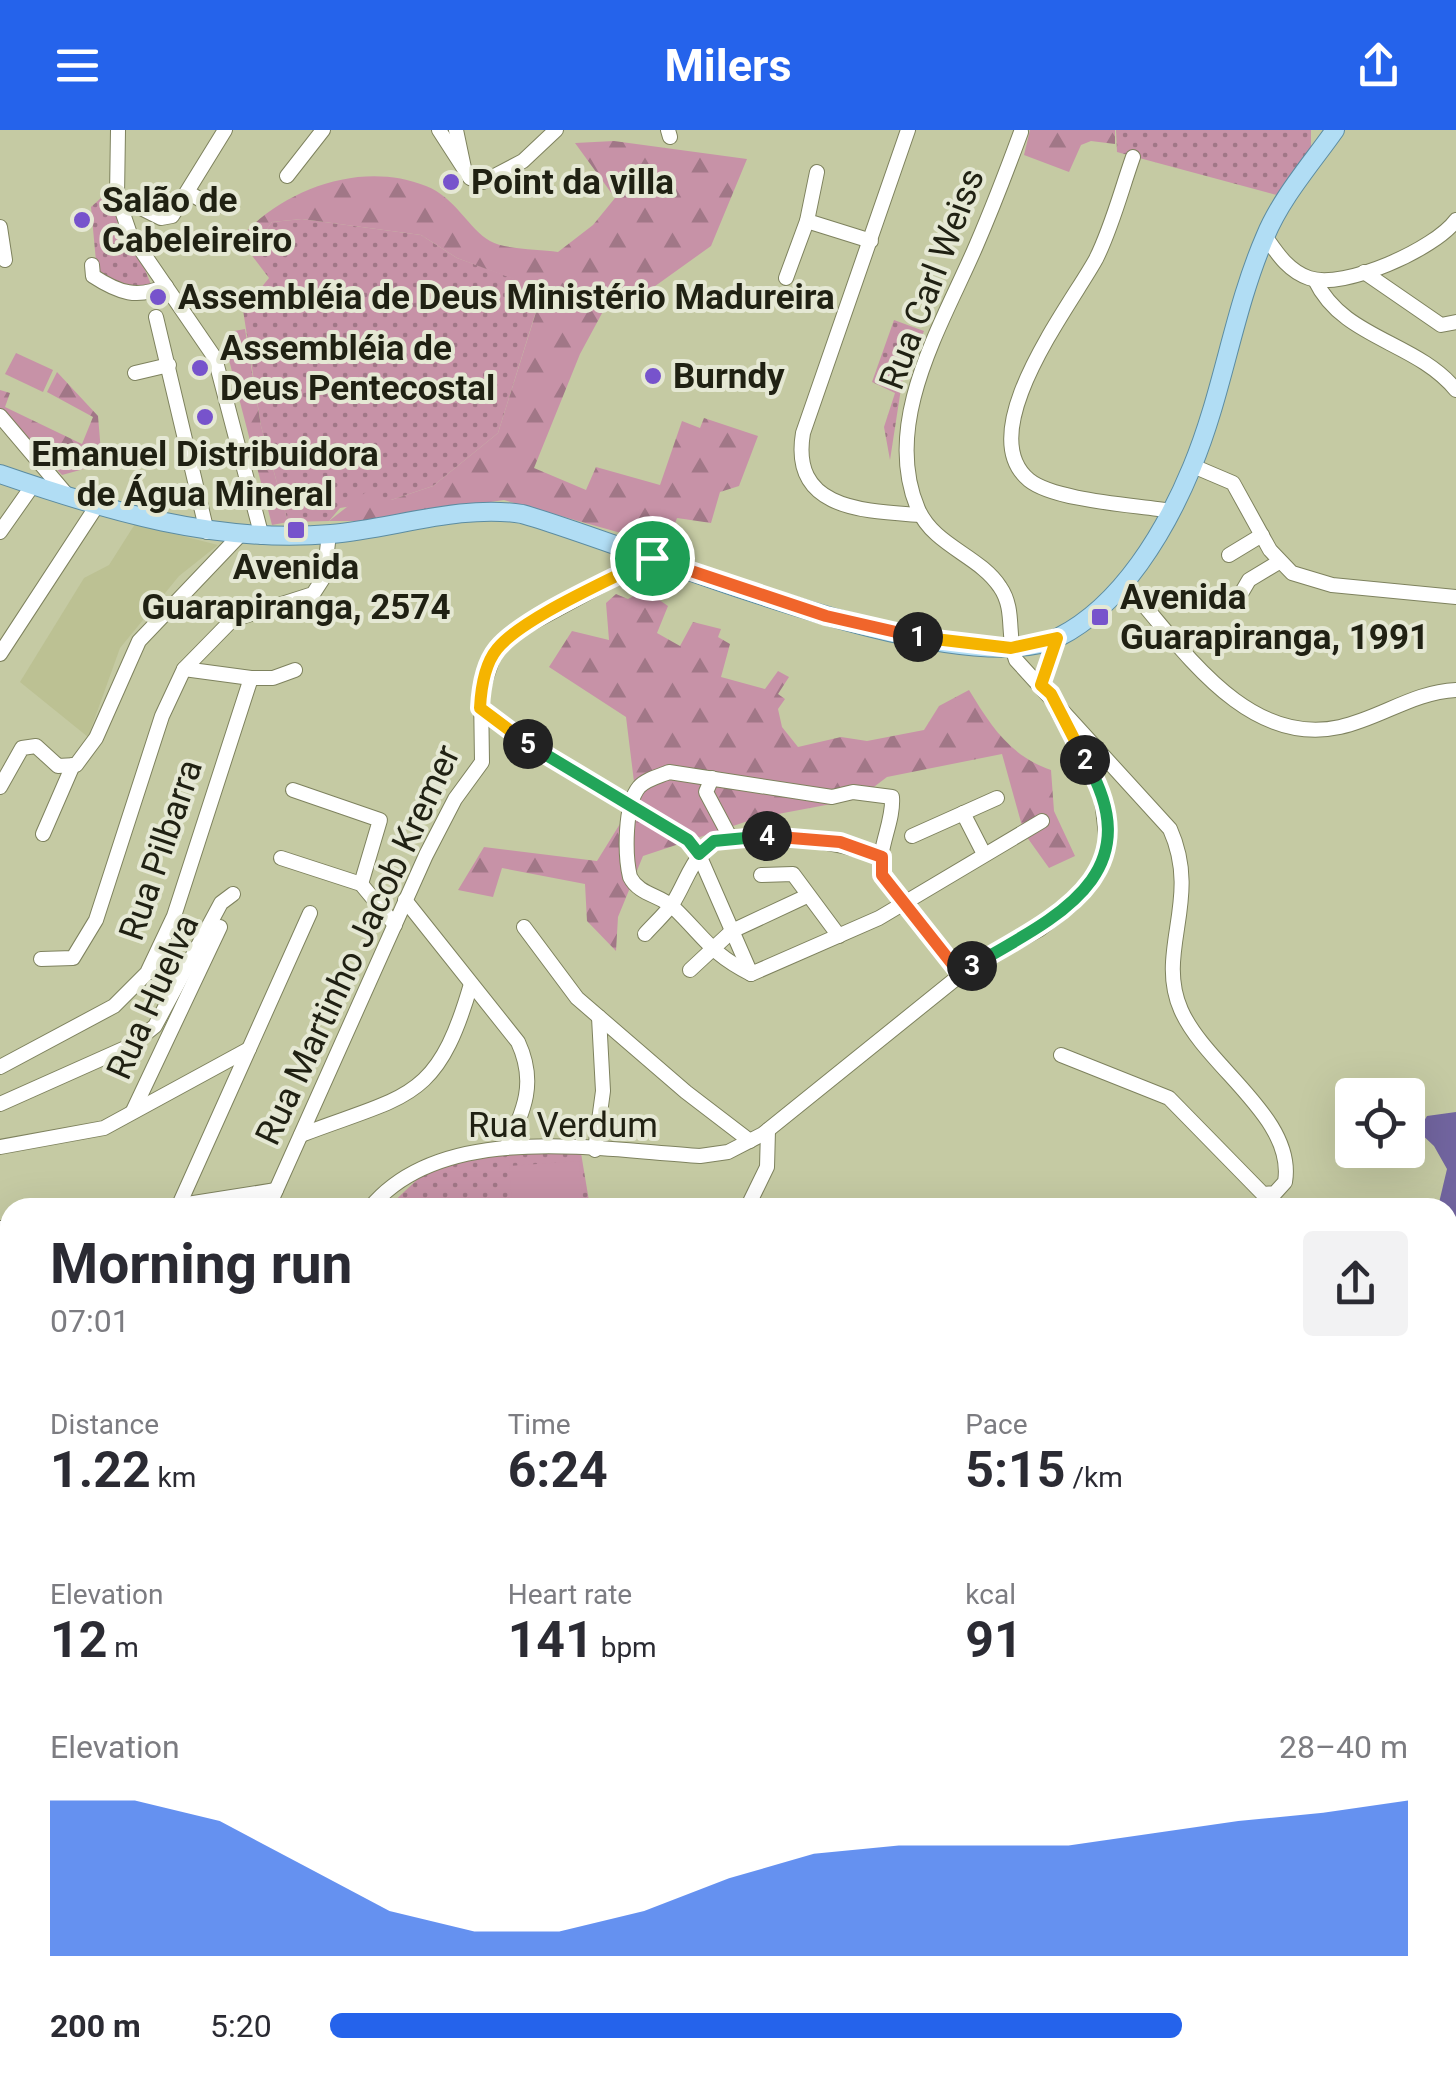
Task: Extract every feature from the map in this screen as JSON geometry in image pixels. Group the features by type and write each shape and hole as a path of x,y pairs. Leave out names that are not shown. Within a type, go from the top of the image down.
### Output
{"main road":[{"path":"0,474 207,532 262,537 329,534 506,512 555,523 826,616 916,636 1011,648 1057,638 1093,613 1124,582 1171,510 1193,466 1265,236 1336,130"}],"street":[{"path":"118,130 117,196 138,250 207,343 222,374 262,537"},
{"path":"117,196 167,218 177,212 224,130"},
{"path":"288,176 323,130"},
{"path":"439,130 470,178 483,182 524,161 556,130"},
{"path":"456,130 464,168"},
{"path":"908,130 804,433 801,464 811,484 834,501 876,512 920,515 942,540 995,579 1011,609 1011,648 1022,668 1170,829 1182,855 1185,878 1174,952 1178,1004 1204,1049 1284,1142 1285,1182 1275,1193 1263,1194 1169,1098 1061,1055"},
{"name":"Rua Carl Weiss","path":"920,515 912,494 907,457 918,380 1021,132"},
{"path":"1133,158 1098,255 1024,383 1012,422 1012,444 1021,470 1048,490 1171,510"},
{"path":"786,278 807,221 817,172"},
{"path":"189,193 216,208"},
{"path":"1315,280 1364,272 1423,248 1456,220"},
{"path":"807,221 872,241"},
{"path":"0,227 5,260"},
{"path":"1265,236 1285,263 1315,280 1329,304 1344,310 1363,333 1418,356 1456,390"},
{"path":"92,265 94,276 128,295 148,294 166,286"},
{"path":"1364,272 1441,325 1456,322"},
{"path":"156,317 207,532"},
{"path":"135,373 168,365"},
{"path":"0,416 68,496"},
{"path":"1193,466 1233,483 1279,562 1292,573 1332,586 1456,597"},
{"path":"0,532 32,485"},
{"path":"0,654 98,504"},
{"path":"41,959 73,958 96,920 162,716 184,669 232,620 313,594 324,576 329,534"},
{"path":"43,834 73,765 96,738 139,641 240,535"},
{"path":"1229,555 1262,535"},
{"name":"Rua Martinho Jacob Kremer","path":"272,1198 448,812 482,762 485,743 480,708 485,674 505,641 652,558"},
{"path":"1242,592 1248,580 1279,562"},
{"path":"1124,582 1202,668 1242,706 1267,722 1303,730 1331,728 1419,696 1456,690"},
{"path":"1046,690 1057,638"},
{"path":"184,669 251,678 272,678 295,670"},
{"name":"Rua Pilbarra","path":"0,1067 114,1006 148,973 174,916 251,678"},
{"name":"Rua Verdum","path":"380,1198 397,1182 439,1158 506,1148 700,1156 728,1152 768,1130 961,975 1040,930 1086,891 1104,859 1107,818 1101,791 1046,690"},
{"path":"480,708 512,734 688,840 699,854 751,974"},
{"path":"0,787 22,748 36,746 58,766 73,765"},
{"path":"751,974 711,950 672,905 635,887 630,878 631,806 639,787 669,772 832,797 853,792 892,797 894,816 882,857 882,875 961,975"},
{"path":"712,778 706,792 730,837"},
{"path":"293,790 380,820 361,884"},
{"path":"912,836 997,798"},
{"path":"963,813 984,854"},
{"path":"751,974 880,918 902,900 1042,821"},
{"path":"645,934 672,905 699,854 714,841 789,836 840,842 882,857"},
{"path":"281,858 361,884 395,925"},
{"path":"761,875 793,874 839,936"},
{"name":"Rua Huelva","path":"0,1104 54,1083 80,1064 130,1046 155,1026 221,902 234,892 161,1060 132,1114 92,1132 0,1146"},
{"path":"690,970 732,931 807,896"},
{"path":"406,900 518,1042 528,1064 530,1090 506,1148"},
{"path":"182,1198 310,914"},
{"path":"524,927 576,998 750,1140"},
{"path":"302,1134 428,1080 447,1054 472,984"},
{"path":"594,1150 603,1091 598,1018"},
{"path":"132,1114 249,1049"},
{"path":"752,1198 767,1167 768,1130"},
{"path":"224,1198 276,1190"}],"shaded area":[{"path":"135,524 218,545 179,576 120,648 88,737 20,682 84,578 109,565"},
{"path":"1456,1112 1456,1198 1440,1198 1447,1169 1425,1138 1425,1119"}],"green space":[{"path":"1030,130 1115,130 1115,144 1091,141 1081,145 1069,172 1024,155"},
{"path":"1116,130 1311,130 1311,156 1284,197 1117,152"},
{"path":"614,141 747,159 711,246 651,289 643,310 607,304 580,354 534,468 586,490 596,467 660,485 682,421 700,428 704,418 758,436 739,486 720,492 711,523 677,518 667,546 504,500 362,521 329,521 366,492 391,500 433,486 498,433 543,290 457,258 421,235 302,219 272,222 250,253 239,239 257,221 300,193 350,178 376,176 401,179 436,191 482,236 497,244 558,252 593,225 615,198 575,143"},
{"path":"112,188 152,287 133,291 97,272 91,207"},
{"path":"302,219 421,235 457,258 543,289 498,433 433,486 391,500 340,508 329,521 288,522 261,426 243,310 269,278 250,253 272,222"},
{"path":"894,320 924,331 902,382 890,460 884,427 895,393 872,382"},
{"path":"245,329 261,426 288,522 272,525 228,356 229,332"},
{"path":"16,353 53,370 43,392 5,374"},
{"path":"57,372 98,416 102,464 62,475 0,408 0,390 10,393 5,407 82,444 93,417 47,392"},
{"path":"645,590 668,606 657,633 680,646 693,622 721,629 718,637 730,644 721,677 765,689 778,671 789,677 778,694 785,699 778,709 782,727 798,747 841,737 867,741 924,730 939,706 969,690 1013,748 1051,770 1054,811 1075,856 1049,868 1024,833 1002,754 887,777 858,799 757,818 643,856 618,917 616,951 587,921 585,884 502,868 493,897 458,890 484,847 597,861 636,798 626,717 549,667 572,631 609,640 606,603 616,594 628,599"},
{"path":"477,1153 581,1153 588,1198 398,1198 422,1175"},
{"path":"579,1161 582,1198 512,1198 509,1166"}],"place":[{"name":"Point da villa","path":"451,182"},
{"name":"Salão de Cabeleireiro","path":"82,220"},
{"name":"Assembléia de Deus Ministério Madureira","path":"158,297"},
{"name":"Assembléia de Deus Pentecostal","path":"200,368"},
{"name":"Burndy","path":"653,376"},
{"name":"Emanuel Distribuidora de Água Mineral","path":"205,417"},
{"name":"Avenida Guarapiranga, 2574","path":"296,530"},
{"name":"Avenida Guarapiranga, 1991","path":"1100,617"}],"route":[{"path":"652,558 826,616 916,636 1011,648 1057,638 1041,685 1051,694 1059,716 1089,766 1101,791 1107,818 1104,859 1086,891 1040,930 961,975 882,875 882,857 840,842 789,836 730,837 714,841 699,854 688,840 512,734 480,708 490,660 505,641 652,558"}]}
